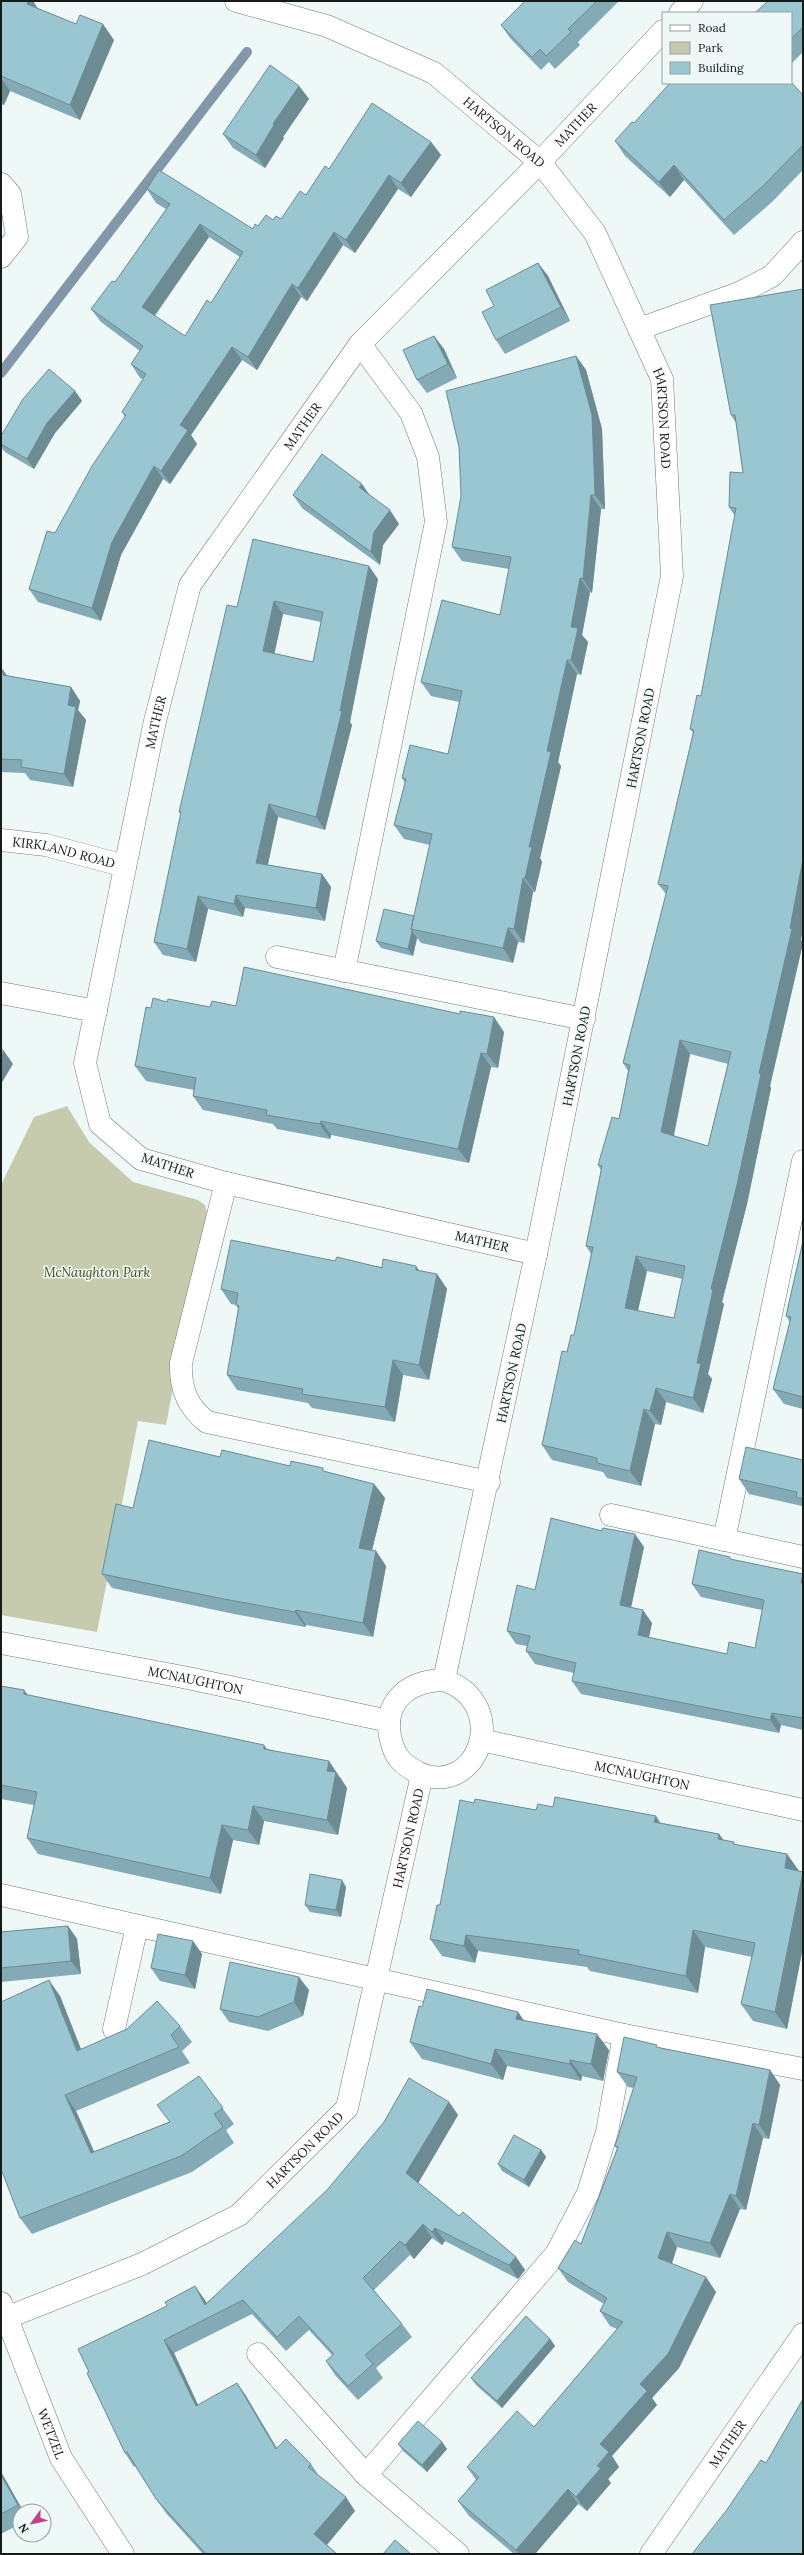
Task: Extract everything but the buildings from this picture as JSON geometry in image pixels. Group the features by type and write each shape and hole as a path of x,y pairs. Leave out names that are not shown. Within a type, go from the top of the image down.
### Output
{"street":[{"name":"HARTSON ROAD","path":"236,1 327,26 434,73 540,162 595,233 662,379 672,576 584,1019 489,1482 444,1680"},
{"path":"681,12 692,1"},
{"name":"MATHER","path":"536,1254 226,1183 141,1159 100,1124 85,1063 155,721 190,585 360,344 540,162 662,32"},
{"path":"1,184 10,194 17,237 1,257"},
{"path":"639,329 745,290 772,276 803,242"},
{"path":"344,971 436,522 428,457 411,413 360,344"},
{"name":"KIRKLAND ROAD","path":"1,840 46,845 125,866"},
{"path":"277,957 584,1019"},
{"path":"1,993 96,1011"},
{"path":"724,1540 803,1161"},
{"path":"226,1183 181,1363 180,1381 190,1404 199,1416 207,1422 489,1482"},
{"path":"611,1515 803,1557"},
{"name":"MCNAUGHTON","path":"1,1643 183,1677 389,1721"},
{"path":"444,1680 459,1686 470,1695 478,1710 482,1726 478,1753 469,1765 455,1774 440,1777 422,1775 404,1766 394,1751 388,1734 392,1708 401,1694 417,1684 444,1680"},
{"name":"MCNAUGHTON","path":"481,1740 803,1810"},
{"name":"HARTSON ROAD","path":"3,2313 142,2264 239,2215 347,2108 422,1775"},
{"path":"1,1896 624,2035 803,2069"},
{"path":"114,2029 137,1926"},
{"path":"366,2475 556,2254 588,2193 607,2132 624,2035"},
{"name":"WETZEL","path":"3,2313 61,2458 123,2554"},
{"name":"MATHER","path":"652,2554 803,2334"},
{"path":"258,2354 366,2475 458,2554"}],"green space":[{"name":"McNaughton Park","path":"67,1106 89,1142 133,1182 198,1200 205,1205 207,1212 166,1425 138,1421 97,1632 1,1615 1,1185 34,1117"}],"waterway":[{"path":"1,373 247,52"}]}
